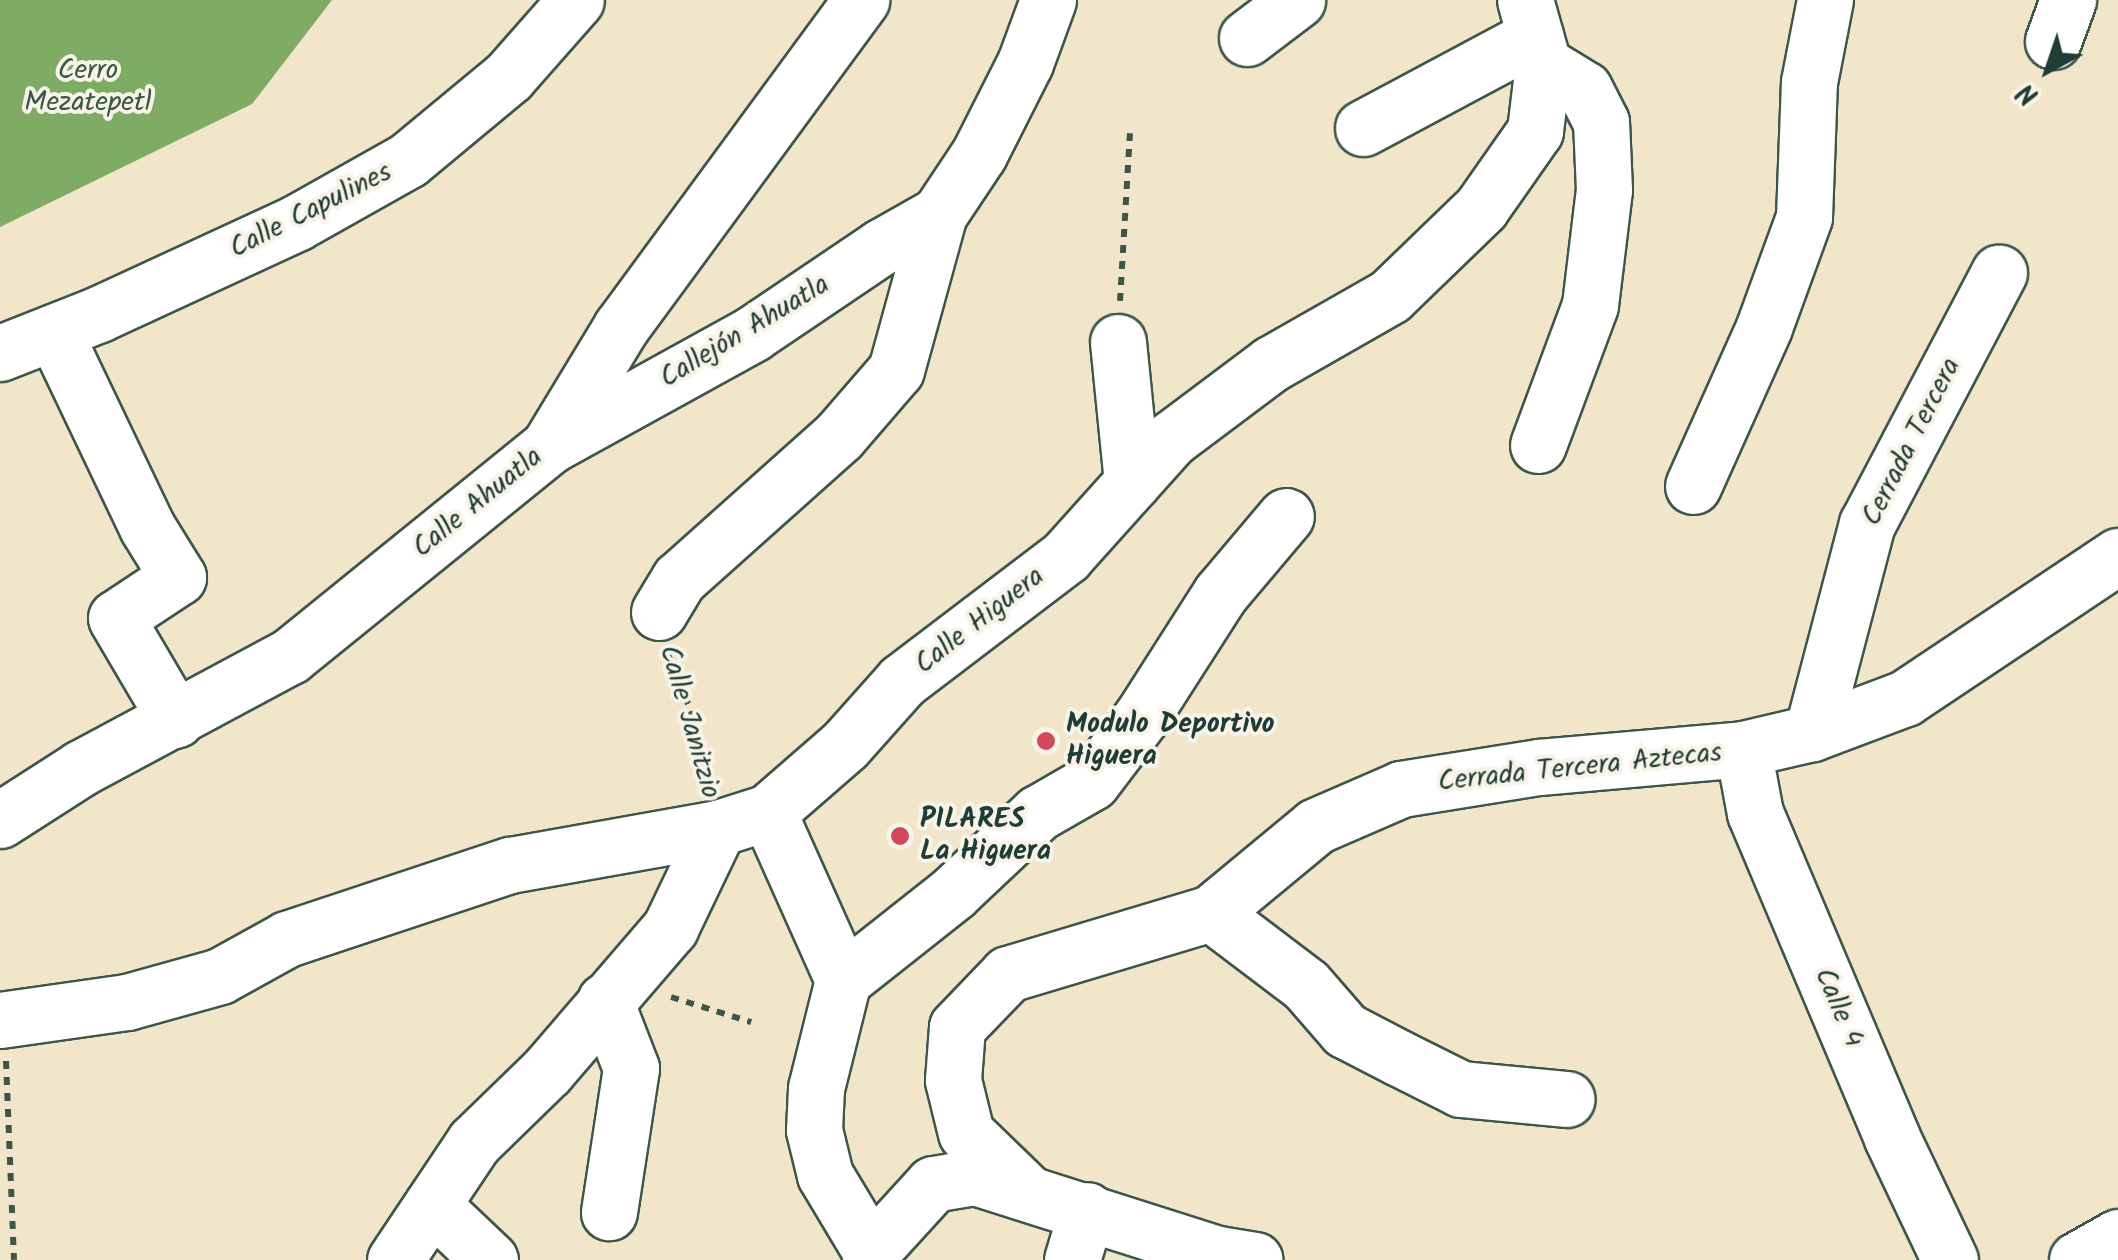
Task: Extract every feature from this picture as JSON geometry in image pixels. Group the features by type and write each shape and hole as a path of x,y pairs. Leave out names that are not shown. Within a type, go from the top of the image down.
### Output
{"street":[{"name":"Calle Capulines","path":"0,353 296,223 408,160 509,76 576,0"},
{"name":"Calle Ahuatla","path":"0,820 81,768 290,656 549,446 621,327 861,0"},
{"name":"Calle Janitzio","path":"659,612 680,579 839,436 896,370 939,214 995,124 1026,63 1048,0"},
{"path":"1246,38 1297,0"},
{"path":"1692,486 1764,328 1804,216 1809,82 1825,0"},
{"path":"1363,128 1534,33 1584,89 1601,122 1604,190 1590,305 1538,445"},
{"name":"Calle Higuera","path":"396,1260 474,1142 548,1071 670,928 743,820 844,745 902,681 1066,556 1171,439 1271,364 1390,296 1480,208 1535,131 1534,33"},
{"name":"Callejón Ahuatla","path":"549,446 752,334 881,247 939,214"},
{"name":"Cerrada Tercera","path":"1812,734 1867,524 1999,273"},
{"path":"54,332 147,527 178,577 116,618 176,720"},
{"path":"1118,342 1132,482"},
{"path":"1255,1260 1079,1235 1028,1193 975,1177 933,1184 870,1256 825,1175 814,1130 816,1088 843,980 954,893 1038,813 1092,782 1142,716 1220,594 1286,516"},
{"name":"Cerrada Tercera Aztecas","path":"1028,1193 966,1133 953,1080 956,1027 1008,974 1211,913 1316,826 1401,789 1539,767 1742,750 1812,734 1905,698 2118,556"},
{"name":"Calle 4","path":"1742,750 1754,813 1892,1138 1950,1260"},
{"path":"743,820 843,980"},
{"name":"Calle Janitzio","path":"2,1019 127,1002 220,976 287,939 510,865 743,820"},
{"path":"1211,913 1306,985 1345,1030 1461,1089 1567,1099"},
{"path":"608,1212 631,1068 613,992"},
{"path":"432,1204 490,1260"},
{"path":"2077,1260 2118,1237"}],"path":[{"path":"1118,342 1130,133"},
{"name":"Calle Janitzio","path":"659,612 668,656 690,712 743,820"},
{"path":"613,992 752,1022"},
{"path":"2,1019 14,1260"}],"green space":[{"name":"Cerro Mezatepetl","path":"0,0 332,0 252,104 0,227"}],"place":[{"name":"Modulo Deportivo Higuera","path":"1046,741"},
{"name":"PILARES La Higuera","path":"900,836"}]}
